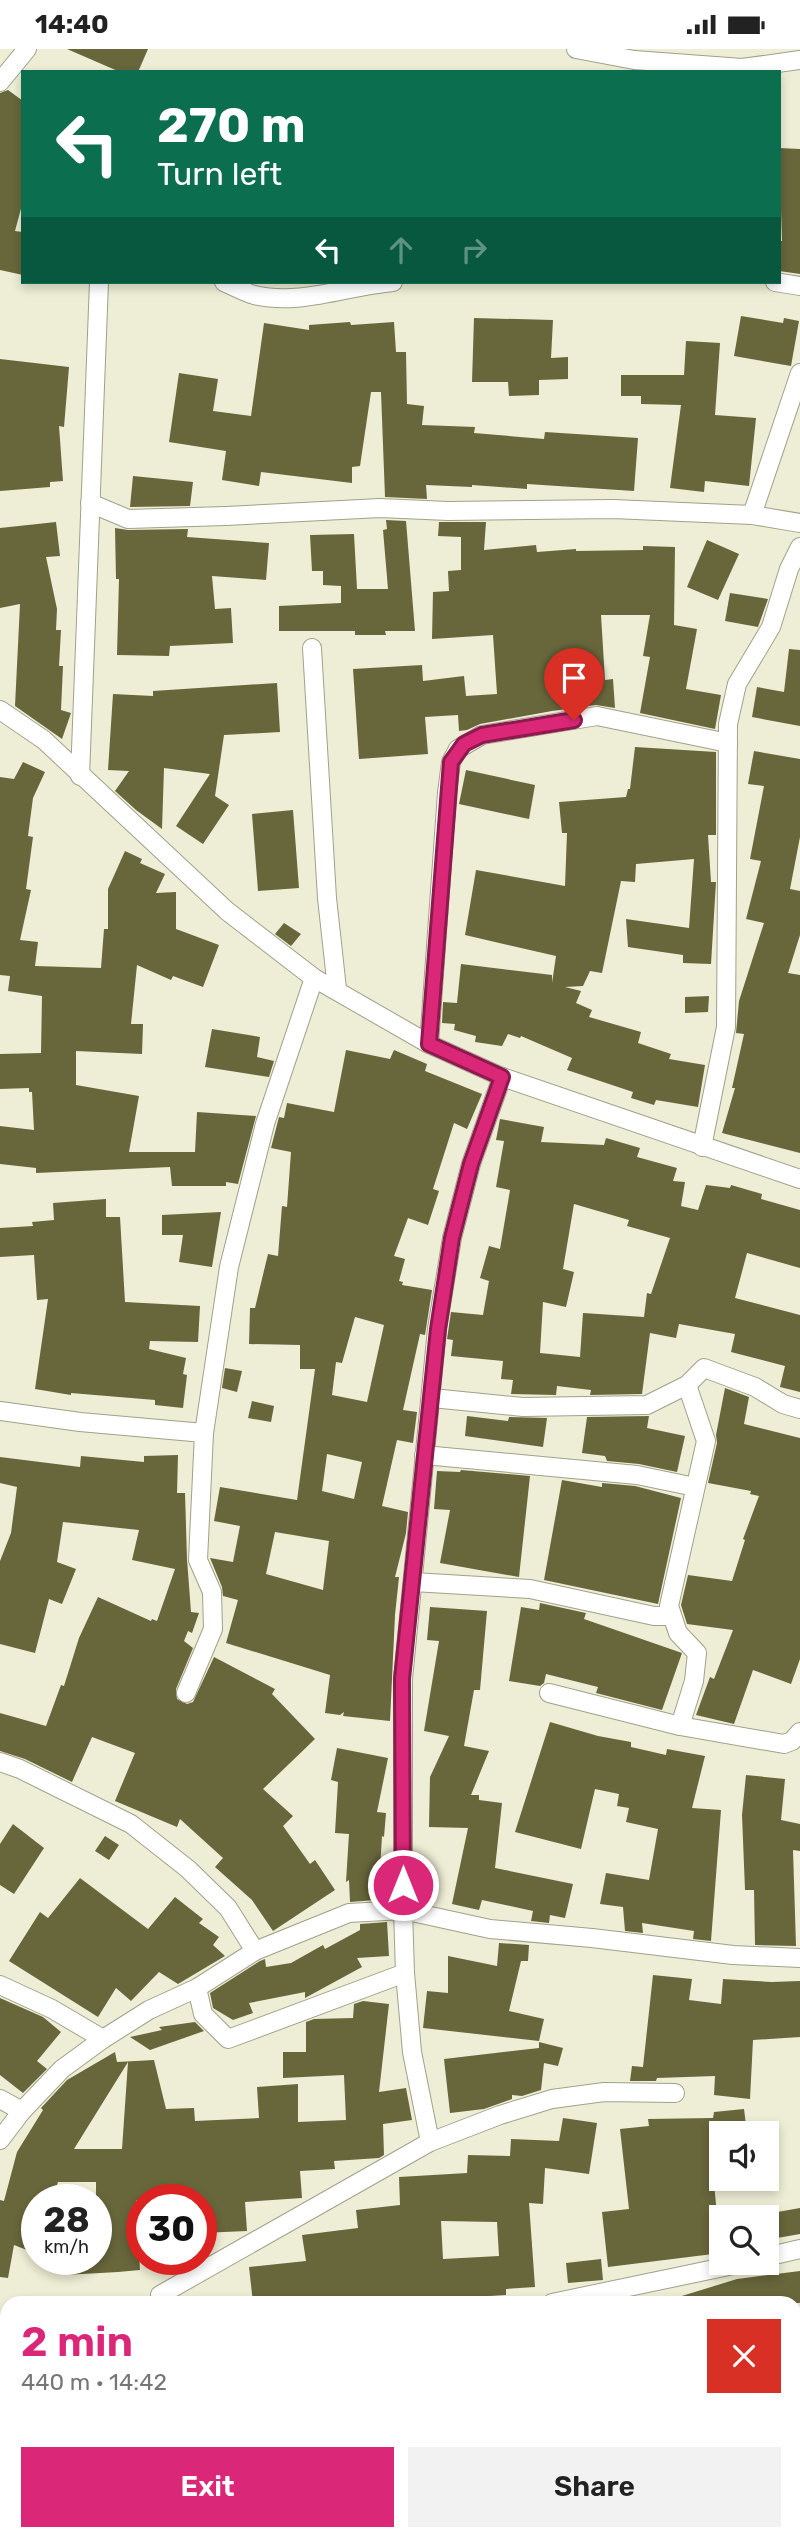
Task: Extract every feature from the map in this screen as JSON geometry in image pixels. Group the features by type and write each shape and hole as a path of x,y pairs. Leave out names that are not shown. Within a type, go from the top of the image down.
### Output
{"street":[{"path":"0,82 27,49"},
{"path":"576,49 634,60 742,68 800,60"},
{"path":"781,283 800,286"},
{"path":"80,776 100,284"},
{"path":"229,284 252,294 286,299 373,284"},
{"path":"752,515 800,373"},
{"path":"90,503 128,519 380,508 448,511 613,509 752,515 800,523"},
{"path":"702,1147 726,1027 728,724 737,684 771,627 789,569 800,547"},
{"path":"312,647 327,898 337,989"},
{"path":"0,710 44,740 227,911 314,978 429,1044 502,1077 800,1179"},
{"path":"429,1044 447,793 451,762 458,749 482,735 597,716 728,743"},
{"path":"186,1693 213,1629 212,1592 198,1560 204,1433 233,1254 265,1124 314,978"},
{"path":"430,2142 412,2052 405,1973 402,1679 438,1329 452,1238 471,1164 502,1077"},
{"path":"432,1398 523,1407 647,1405 687,1385 704,1369 755,1387 783,1404 800,1409"},
{"path":"680,1726 694,1681 697,1653 678,1633 669,1606 670,1592 706,1441 687,1385"},
{"path":"0,1411 80,1422 204,1433"},
{"path":"424,1455 637,1475 695,1487"},
{"path":"413,1582 530,1589 654,1616 671,1616"},
{"path":"549,1693 680,1726 784,1744 792,1741 800,1732"},
{"path":"0,1762 20,1769 131,1824 188,1869 228,1908 255,1951"},
{"path":"0,2140 22,2111 62,2069 103,2039 149,2010 197,1989 255,1951 349,1913 403,1910 490,1929 733,1955 800,1958"},
{"path":"197,1989 203,2014 228,2039 405,1973"},
{"path":"0,1985 52,2009 103,2039"},
{"path":"160,2295 430,2142 500,2115 552,2099 604,2092 675,2092"},
{"path":"0,2099 22,2111"},
{"path":"779,2254 800,2249"},
{"path":"585,2296 709,2270"}],"building":[{"path":"67,49 148,49 139,70 115,70"},
{"path":"8,90 21,100 21,208 15,231 21,232 21,275 0,270 0,93"},
{"path":"781,148 800,149 800,274 781,271"},
{"path":"741,316 783,323 784,318 799,321 791,366 734,356"},
{"path":"474,318 553,320 551,358 568,357 568,379 539,380 539,395 509,396 508,382 472,382"},
{"path":"350,322 351,325 394,322 396,352 406,352 407,404 424,406 422,425 475,427 474,433 544,439 545,432 638,438 634,491 527,484 527,489 426,485 427,499 385,497 381,392 371,392 360,466 352,467 352,483 261,472 259,486 222,480 226,451 169,442 179,373 218,379 213,411 251,416 264,323 309,330 309,325"},
{"path":"686,341 720,343 715,415 756,418 749,486 705,481 704,492 670,488 681,405 641,404 641,396 621,396 621,375 684,375"},
{"path":"0,359 69,367 64,427 59,426 63,481 50,482 50,487 0,491"},
{"path":"133,476 193,482 190,506 130,507"},
{"path":"386,520 406,521 415,631 355,635 355,631 279,631 279,606 341,603 341,586 323,585 323,571 312,571 310,535 354,534 357,589 388,589 383,530 387,529"},
{"path":"56,522 60,556 46,557 57,609 56,630 61,630 61,710 71,713 62,739 15,706 20,604 0,608 0,528"},
{"path":"439,522 486,522 484,550 536,545 537,552 576,549 643,550 643,546 675,547 674,625 697,629 686,689 721,695 715,729 640,713 650,657 643,656 650,615 601,615 605,680 613,679 615,708 596,705 552,711 480,724 459,731 458,715 425,717 428,754 359,759 353,669 422,665 423,681 464,676 466,696 497,694 493,635 432,639 433,592 449,591 448,571 461,570 461,537 438,536"},
{"path":"115,528 188,529 187,537 269,543 266,580 212,576 215,609 231,608 233,643 170,646 169,656 117,655 119,579 116,579"},
{"path":"707,540 739,554 718,600 687,587"},
{"path":"730,593 768,599 758,627 725,621"},
{"path":"789,649 800,650 800,726 752,717 757,687 784,692"},
{"path":"277,683 280,732 224,735 215,796 229,805 203,844 176,826 210,774 164,768 162,829 115,791 129,771 108,770 113,694 153,696 153,691"},
{"path":"635,747 716,752 716,835 708,835 711,882 716,882 711,964 683,963 683,955 628,947 626,919 689,928 694,859 636,864 635,882 621,881 602,973 590,971 583,986 565,987 581,991 576,1003 592,1010 589,1017 641,1032 638,1043 671,1054 669,1059 705,1065 698,1107 656,1100 654,1105 631,1098 633,1092 567,1070 572,1058 521,1036 520,1038 508,1034 502,1046 475,1042 476,1036 454,1030 455,1024 442,1023 443,1002 457,1003 461,964 552,975 552,983 556,956 465,935 476,870 565,886 567,833 562,833 559,802 626,797 630,789"},
{"path":"754,751 800,759 800,837 790,889 800,891 800,935 788,973 800,975 800,1153 722,1133 735,1088 732,1088 744,1034 736,1033 739,1001 764,923 746,919 761,861 750,859 764,786 748,784"},
{"path":"23,762 45,772 33,798 28,836 33,837 26,889 31,890 20,940 38,942 35,966 101,968 104,929 108,929 108,889 125,851 142,859 140,863 165,874 156,893 176,892 176,929 219,945 203,987 173,976 171,980 137,965 131,1024 143,1024 142,1054 76,1051 76,1085 139,1096 129,1152 195,1152 197,1112 256,1116 238,1184 226,1182 226,1186 172,1186 170,1167 36,1173 36,1168 0,1164 0,1126 34,1130 32,1092 29,1092 29,1088 0,1089 0,1054 41,1053 42,996 8,991 10,976 0,975 0,777 14,779"},
{"path":"466,770 535,785 529,819 459,804"},
{"path":"293,810 299,888 258,891 252,814"},
{"path":"284,923 301,934 291,946 275,934"},
{"path":"709,996 708,1012 685,1013 685,997"},
{"path":"212,1029 260,1037 257,1057 274,1061 269,1077 205,1067"},
{"path":"346,1050 390,1059 394,1050 427,1064 425,1071 482,1094 467,1129 454,1123 433,1189 439,1191 428,1225 408,1218 394,1256 405,1259 399,1281 403,1282 402,1285 432,1290 425,1335 420,1334 403,1410 417,1412 413,1443 397,1440 382,1506 408,1512 406,1533 395,1577 399,1577 390,1721 343,1716 344,1712 340,1715 325,1713 330,1675 226,1643 238,1600 223,1596 210,1558 233,1562 240,1526 214,1521 220,1487 297,1500 315,1369 300,1369 300,1345 249,1344 250,1308 255,1308 268,1254 278,1256 282,1206 287,1207 291,1152 271,1148 279,1117 284,1118 287,1103 334,1112","holes":["355,1317 384,1325 367,1402 332,1395 336,1362 342,1363","327,1454 362,1462 354,1499 322,1491","275,1532 329,1541 323,1590 266,1574"]},
{"path":"500,1119 544,1127 541,1142 604,1145 606,1138 640,1148 637,1157 677,1168 673,1181 685,1182 681,1206 698,1210 706,1185 730,1188 731,1185 762,1194 761,1199 800,1210 800,1268 747,1253 735,1298 800,1315 800,1392 780,1387 785,1366 731,1352 735,1334 679,1324 676,1338 650,1333 642,1394 590,1395 591,1390 557,1386 556,1395 511,1394 513,1380 501,1379 503,1361 451,1356 453,1340 447,1339 451,1312 483,1315 489,1281 480,1278 489,1246 500,1249 510,1190 496,1187 504,1141 496,1140","holes":["574,1204 629,1220 627,1226 670,1238 651,1294 647,1293 644,1317 583,1313 580,1357 540,1353 543,1302 566,1307 574,1272 563,1269"]},
{"path":"106,1199 106,1217 120,1217 125,1302 200,1306 198,1342 150,1341 149,1349 186,1358 183,1408 155,1405 155,1400 71,1395 35,1389 48,1299 37,1300 34,1255 0,1257 0,1228 33,1226 32,1222 54,1220 53,1203"},
{"path":"221,1212 212,1267 179,1262 183,1235 162,1235 162,1215"},
{"path":"225,1368 242,1371 237,1392 222,1388"},
{"path":"725,1388 749,1397 744,1424 800,1438 800,1659 791,1684 753,1670 734,1724 696,1715 710,1677 714,1679 733,1630 687,1624 681,1605 688,1575 732,1581 745,1540 743,1539 759,1496 750,1494 751,1491 708,1483"},
{"path":"252,1401 274,1406 271,1422 248,1418"},
{"path":"467,1416 508,1421 509,1417 547,1418 543,1447 465,1436"},
{"path":"649,1416 647,1428 685,1436 677,1472 607,1461 605,1456 582,1453 587,1417"},
{"path":"178,1455 177,1493 185,1493 191,1612 199,1613 192,1633 188,1631 184,1641 193,1648 176,1689 177,1699 187,1704 193,1702 214,1657 275,1689 272,1694 315,1739 263,1789 293,1816 283,1826 310,1864 315,1860 335,1890 273,1931 252,1900 215,1867 223,1858 180,1819 177,1827 115,1801 135,1753 92,1737 72,1782 25,1759 0,1751 0,1713 46,1726 61,1685 64,1686 79,1638 98,1597 151,1621 157,1621 175,1569 132,1560 139,1530 63,1522 57,1562 76,1569 62,1604 49,1599 35,1653 0,1644 0,1561 11,1533 17,1487 0,1483 0,1457 80,1467 81,1456 144,1462 144,1456"},
{"path":"461,1470 530,1476 519,1577 440,1563 450,1510 434,1509 437,1471"},
{"path":"562,1480 602,1487 602,1483 635,1486 681,1498 658,1604 544,1580"},
{"path":"540,1603 586,1613 584,1619 682,1653 662,1710 596,1693 598,1687 546,1674 544,1683 540,1686 509,1681 521,1607 539,1610"},
{"path":"430,1607 487,1611 480,1690 474,1690 464,1746 489,1751 471,1795 479,1795 479,1800 502,1803 495,1868 573,1884 565,1918 550,1915 549,1923 531,1921 533,1911 482,1900 479,1910 452,1904 468,1828 429,1827 430,1777 449,1736 424,1731 439,1641 427,1640"},
{"path":"550,1722 631,1742 631,1747 666,1755 667,1749 705,1756 692,1808 721,1810 711,1941 693,1939 694,1931 642,1923 643,1933 625,1931 623,1907 600,1904 606,1873 649,1880 658,1829 626,1822 629,1808 617,1806 619,1794 595,1789 581,1849 515,1832"},
{"path":"337,1748 388,1758 377,1812 386,1813 379,1887 387,1886 388,1899 350,1902 349,1880 346,1882 349,1834 335,1833 338,1782 331,1780"},
{"path":"746,1775 785,1779 781,1820 800,1824 800,1851 793,1850 796,1946 755,1945 754,1890 745,1890 742,1815"},
{"path":"13,1824 44,1848 14,1894 0,1885 0,1844"},
{"path":"105,1836 119,1845 109,1860 95,1851"},
{"path":"80,1878 148,1929 175,1897 203,1919 199,1923 219,1937 213,1945 225,1956 178,1984 159,1972 131,2001 116,1988 98,2017 9,1961 40,1912 48,1918"},
{"path":"387,1922 389,1956 357,1958 362,1967 305,1998 305,1992 249,2003 253,2013 233,2020 213,2008 210,1993 260,1961 265,1959 266,1967 291,1963 323,1945 325,1949 360,1930 360,1924"},
{"path":"499,1943 529,1945 528,1961 521,1961 509,2011 544,2019 539,2041 423,2028 427,1991 448,1993 448,1956 497,1966"},
{"path":"653,1975 692,1979 689,2000 721,2004 723,1979 800,1981 800,2037 753,2040 750,2099 714,2095 715,2076 630,2081 632,2066 643,2067"},
{"path":"0,1998 43,2017 61,2032 37,2061 47,2069 23,2093 0,2075"},
{"path":"363,2001 389,2004 379,2092 406,2088 412,2120 383,2124 384,2155 379,2158 334,2161 335,2169 300,2171 302,2198 245,2202 247,2231 217,2232 217,2184 126,2184 126,2271 118,2272 112,2272 112,2184 21,2184 21,2248 14,2245 8,2278 0,2277 0,2200 4,2201 17,2152 43,2110 41,2108 67,2080 115,2052 117,2062 154,2060 166,2109 194,2108 195,2121 259,2118 257,2087 298,2084 298,2122 346,2120 344,2075 283,2078 283,2052 306,2052 306,2022 314,2019 353,2018 354,2004","holes":["128,2062 122,2149 74,2149"]},
{"path":"195,2022 204,2031 150,2050 130,2037 162,2030 159,2027"},
{"path":"539,2042 563,2048 558,2066 544,2063 541,2090 522,2096 512,2095 512,2099 484,2109 450,2113 444,2059 539,2048"},
{"path":"744,2109 746,2121 709,2121 709,2191 715,2191 716,2205 709,2205 709,2254 608,2267 602,2212 629,2209 620,2129 649,2126 648,2119 713,2118 714,2112"},
{"path":"563,2118 597,2123 589,2174 545,2168 543,2204 529,2203 535,2287 506,2289 506,2295 490,2296 252,2296 249,2267 306,2261 302,2235 358,2228 356,2210 400,2205 399,2177 467,2173 468,2155 510,2156 511,2139 559,2141","holes":["441,2221 497,2222 499,2256 443,2259"]},
{"path":"800,2208 800,2234 779,2238 779,2212"},
{"path":"601,2259 603,2280 568,2283 566,2263"},
{"path":"800,2271 800,2296 682,2296 737,2279"}],"route":[{"path":"403,1885 402,1679 438,1329 452,1238 471,1164 502,1077 429,1044 451,762 458,749 482,735 574,720"}]}
